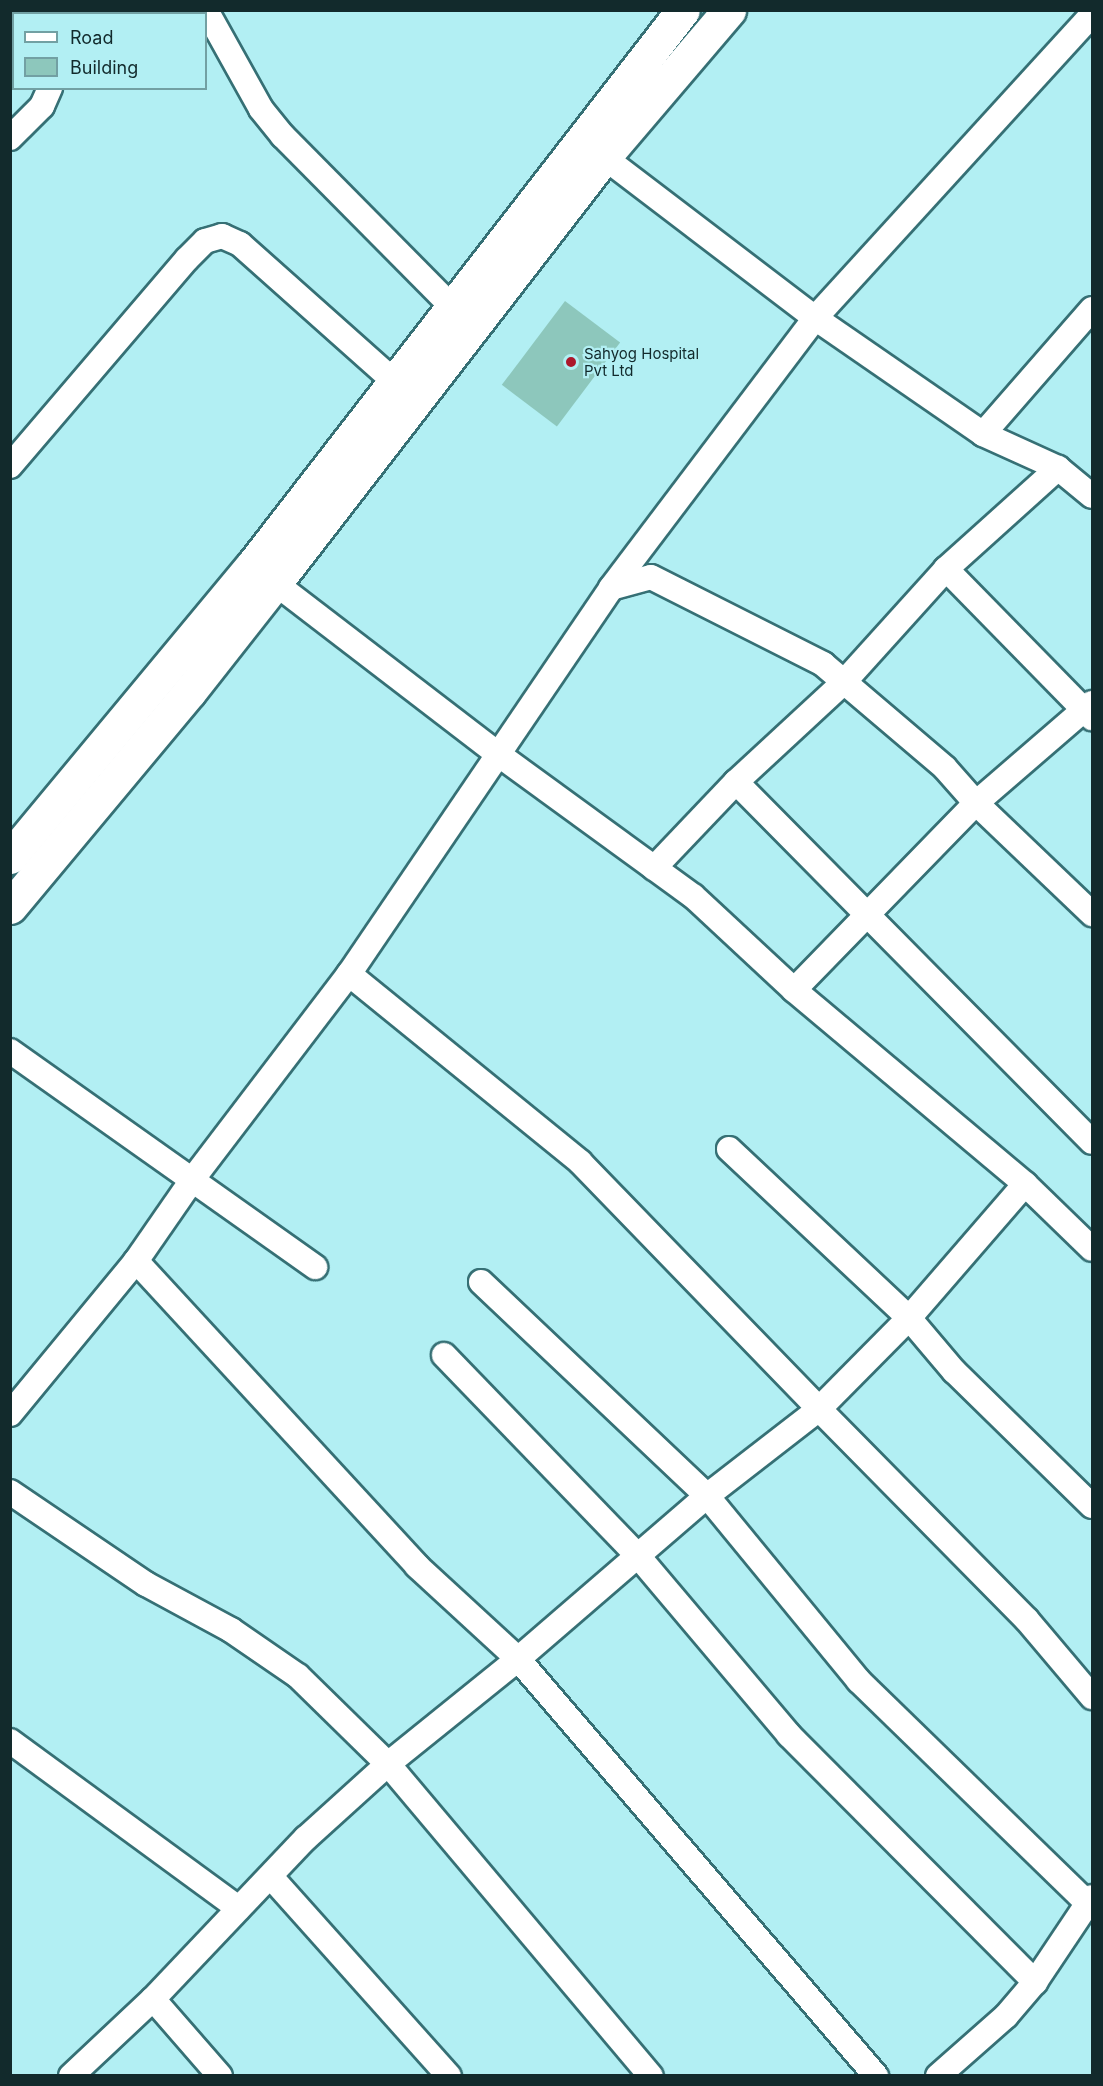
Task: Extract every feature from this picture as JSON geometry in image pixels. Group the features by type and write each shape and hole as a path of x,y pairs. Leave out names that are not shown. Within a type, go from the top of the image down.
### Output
{"main road":[{"path":"10,858 264,575 592,149 630,82 683,10"},
{"path":"10,907 190,691 264,575 394,381 451,306 592,149 729,10"}],"street":[{"path":"206,10 261,109 283,136 451,306"},
{"path":"10,1414 136,1261 192,1180 349,974 611,588 815,318 1092,15"},
{"path":"10,138 42,106 49,90"},
{"path":"592,149 815,318 983,434 1058,468 1092,496"},
{"path":"10,466 187,259 205,241 222,236 240,244 394,381"},
{"path":"983,434 1092,309"},
{"path":"654,868 736,782 844,682 946,569 1058,468"},
{"path":"794,990 976,803 1090,710 946,569"},
{"path":"264,575 498,754 693,897 794,990 1024,1184 1092,1249"},
{"path":"611,588 651,577 823,664 945,768 976,803 1092,914"},
{"path":"736,782 1092,1142"},
{"path":"349,974 580,1161 819,1410 1027,1620 1092,1697"},
{"path":"10,1051 315,1267"},
{"path":"729,1149 909,1318 954,1371 1092,1506"},
{"path":"71,2076 153,1999 306,1838 388,1764 518,1659 707,1496 819,1410 909,1318 1024,1184"},
{"path":"136,1261 417,1566 518,1659 876,2076"},
{"path":"481,1282 707,1496 859,1682 1090,1900 1035,1982 1006,2016 939,2075"},
{"path":"444,1354 638,1556 789,1735 1035,1982"},
{"path":"10,1492 146,1584 261,1648 298,1676 388,1764 651,2076"},
{"path":"10,1741 238,1908"},
{"path":"271,1877 449,2076"},
{"path":"153,1999 220,2076"}],"building":[{"path":"565,301 620,343 557,426 502,385"}],"place":[{"name":"Sahyog Hospital Pvt Ltd","path":"571,362"}]}
